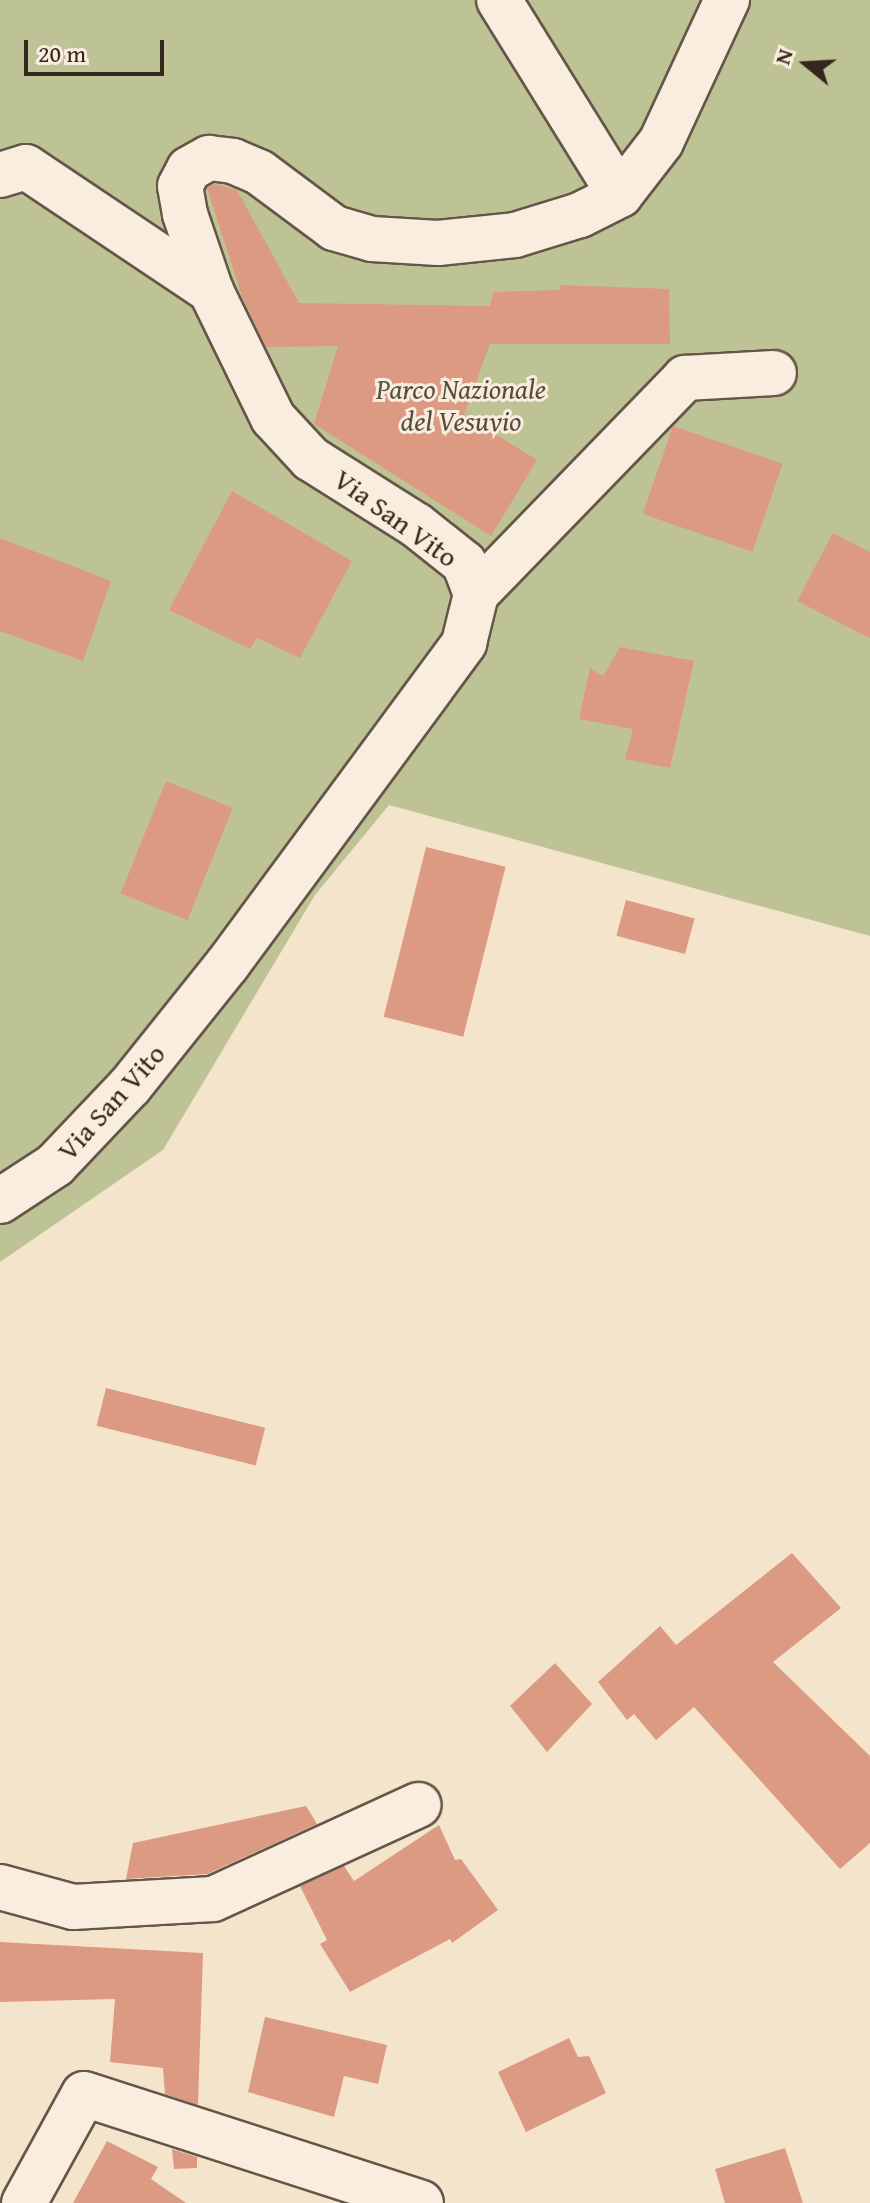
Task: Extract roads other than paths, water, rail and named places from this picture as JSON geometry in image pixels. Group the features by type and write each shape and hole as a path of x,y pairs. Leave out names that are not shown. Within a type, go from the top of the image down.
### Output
{"street":[{"path":"499,0 620,195"},
{"name":"Via San Vito","path":"0,1201 55,1165 130,1086 227,965 464,643 476,594 464,563 416,525 311,459 273,418 211,291 180,186 189,169 209,158 233,161 259,172 334,228 372,239 438,243 515,235 580,215 620,195 661,142 727,0"},
{"path":"0,175 26,167 211,291"},
{"path":"476,594 685,378 774,373"},
{"path":"0,1887 73,1907 213,1899 418,1805"},
{"path":"24,2203 84,2094 421,2203"}],"park label":[{"name":"Parco Nazionale del Vesuvio","path":"461,405"}]}
